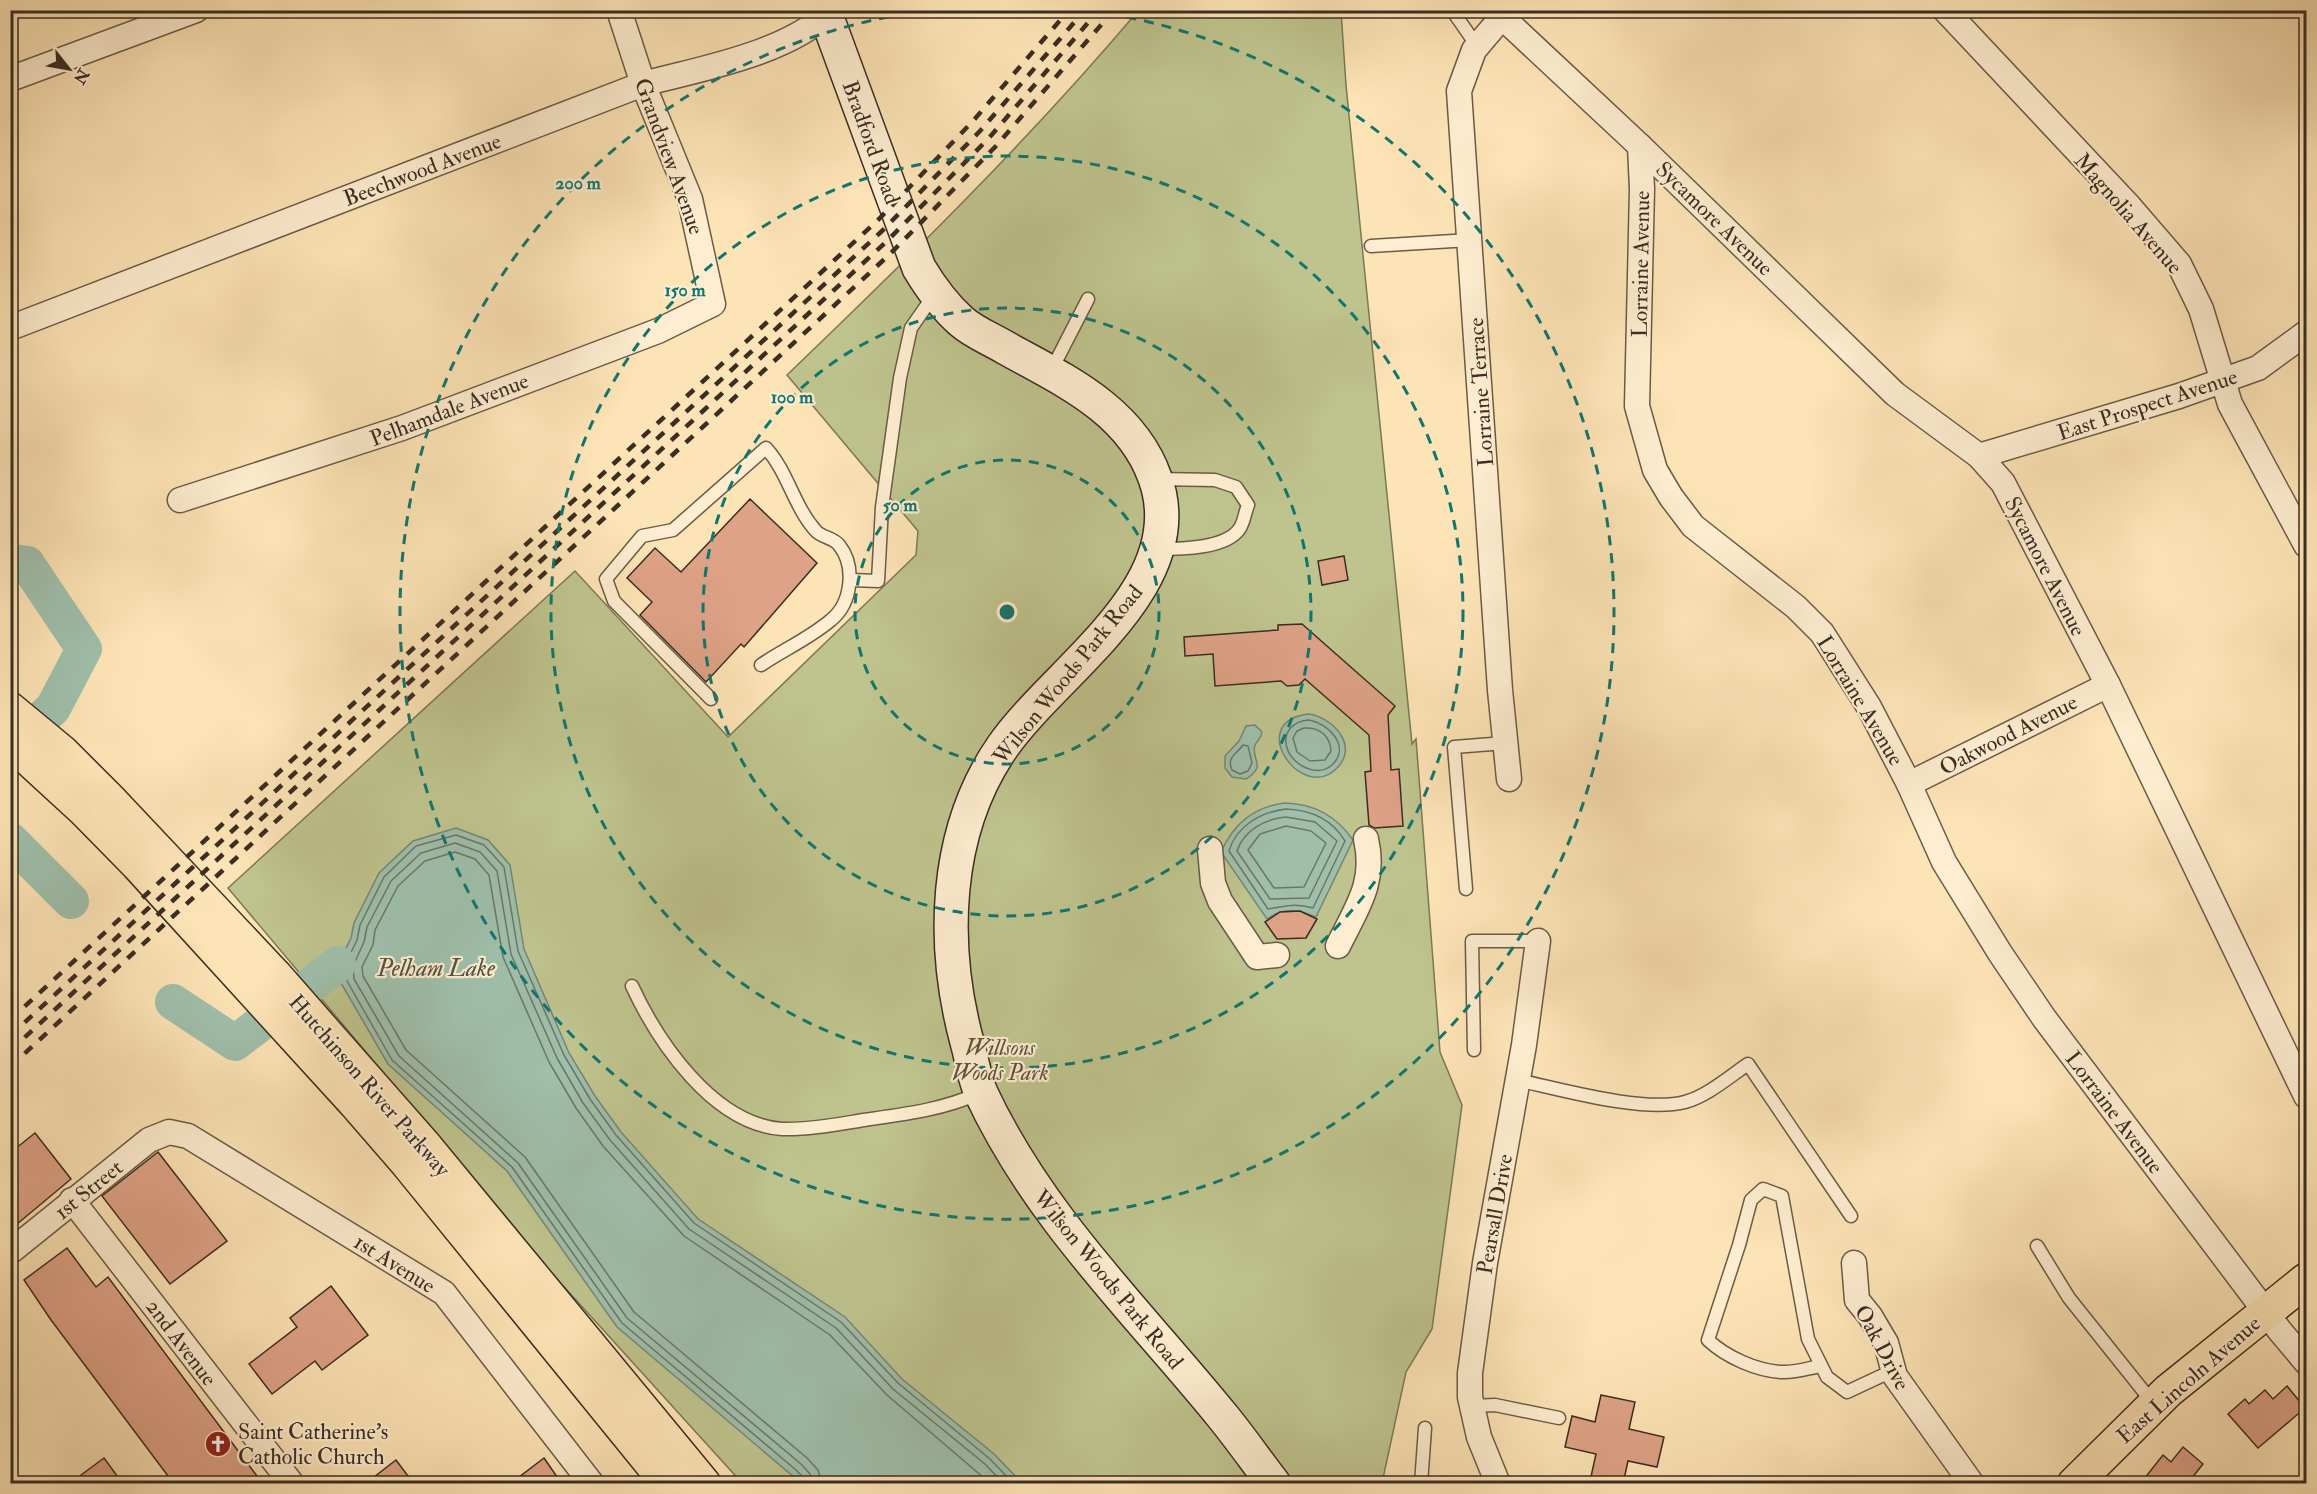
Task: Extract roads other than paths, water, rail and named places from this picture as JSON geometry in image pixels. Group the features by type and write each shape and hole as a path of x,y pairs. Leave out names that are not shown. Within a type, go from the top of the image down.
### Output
{"main road":[{"name":"Hutchinson River Parkway","path":"10,709 52,761 83,808 264,982 311,1037 407,1163 668,1484"},
{"name":"Hutchinson River Parkway","path":"10,742 52,761"},
{"name":"Hutchinson River Parkway","path":"311,1037 433,1156 704,1484"},
{"name":"East Lincoln Avenue","path":"2074,1484 2154,1404 2307,1280"}],"street":[{"path":"10,79 196,10"},
{"name":"Grandview Avenue","path":"619,10 644,84 690,199 707,268 712,304"},
{"name":"Magnolia Avenue","path":"1945,10 2129,206 2179,264 2201,309 2221,381 2230,404 2307,545"},
{"name":"Beechwood Avenue","path":"10,328 644,84 742,58 805,31 829,13"},
{"name":"Bradford Road","path":"829,13 927,281"},
{"path":"1505,14 1640,146"},
{"name":"Lorraine Terrace","path":"1505,14 1477,46 1459,91 1509,779"},
{"name":"Sycamore Avenue","path":"1640,146 1895,394 1979,456 2003,483 2108,685 2307,1096"},
{"name":"Lorraine Avenue","path":"1640,146 1642,189 1637,406 1655,470 1671,497 1694,526 1796,607 1822,633 1869,707 1909,784 1944,862 2037,1009 2307,1362"},
{"name":"Wilson Woods Park Road","path":"927,281 964,324 1085,392 1109,411 1130,435 1155,479 1161,513 1157,549 1151,568 1139,590 1113,623 1004,744 973,803 955,867 949,934 958,1007 981,1092 1034,1186 1083,1254 1224,1417 1274,1484"},
{"name":"Pelhamdale Avenue","path":"180,500 402,428 658,331 712,304"},
{"name":"East Prospect Avenue","path":"1979,456 2258,368 2307,333"},
{"name":"Oakwood Avenue","path":"1909,784 2108,685"},
{"path":"1338,946 1366,889 1370,874 1366,838"},
{"path":"1210,849 1213,883 1220,901 1257,957 1277,955"},
{"name":"Pearsall Drive","path":"1498,1484 1479,1437 1472,1406 1470,1373 1533,992 1538,941"},
{"name":"1st Street","path":"10,1252 149,1140 169,1132"},
{"name":"1st Avenue","path":"169,1132 188,1136 444,1293 592,1484"},
{"name":"2nd Avenue","path":"72,1200 292,1484"},
{"name":"Oak Drive","path":"1854,1263 1857,1300 1870,1316 1886,1343 1894,1370 1972,1484"}],"lane":[{"path":"1452,10 1477,46"},
{"path":"1371,246 1470,240"},
{"path":"851,580 878,581 882,507 900,378 911,328 927,281"},
{"path":"1051,372 1088,299"},
{"path":"711,699 614,601 606,579 642,536 673,530 766,448 776,459 787,485 816,532 838,543 847,561 851,580 842,606 832,620 761,665"},
{"path":"1155,479 1215,480 1236,487 1248,505 1240,529 1220,542 1189,549 1157,549"},
{"path":"1466,889 1454,747 1505,743"},
{"path":"1474,1050 1472,941 1538,941"},
{"path":"632,986 645,1013 673,1056 723,1106 755,1124 783,1129 858,1121 933,1110 981,1092"},
{"path":"1517,1080 1621,1101 1671,1103 1685,1102 1703,1094 1748,1064 1851,1216"},
{"path":"1820,1366 1782,1372 1746,1363 1718,1350 1708,1340 1751,1200 1762,1189 1782,1196 1808,1339 1827,1377 1847,1392 1894,1370"},
{"path":"2037,1246 2069,1298 2154,1404"},
{"path":"1472,1406 1495,1405 1559,1418"},
{"path":"1421,1484 1425,1428"}],"water":[{"path":"1309,714 1326,720 1340,733 1344,741 1344,758 1338,767 1324,776 1309,776 1296,769 1286,758 1280,744 1281,731 1290,720"},
{"path":"1255,725 1262,732 1254,750 1256,770 1246,779 1232,777 1225,768 1225,756 1239,741 1246,726"},
{"path":"1285,803 1306,806 1324,813 1339,824 1353,840 1316,917 1303,912 1285,911 1267,919 1221,852 1232,833 1246,818 1264,808"},
{"name":"Pelham Lake","path":"456,828 488,840 510,865 524,949 569,1053 595,1096 621,1132 698,1219 845,1317 902,1379 994,1454 1022,1483 801,1483 617,1327 507,1171 388,1064 341,983 338,964 351,938 354,923 379,873 413,841"}],"waterway":[{"path":"10,562 27,564 84,649 53,708 24,735 15,752"},
{"path":"10,840 71,901"},
{"path":"173,1002 235,1043 338,964"}],"railway":[{"path":"10,1020 878,220 973,121 1069,10"},
{"path":"10,1036 882,231 980,131 1085,10"},
{"path":"10,1051 886,242 989,138 1099,10"},
{"path":"10,1067 890,254 996,146 1114,10"}],"place":[{"name":"Saint Catherine's Catholic Church","path":"218,1444"}],"park label":[{"name":"Willsons Woods Park","path":"1000,1060"}]}
